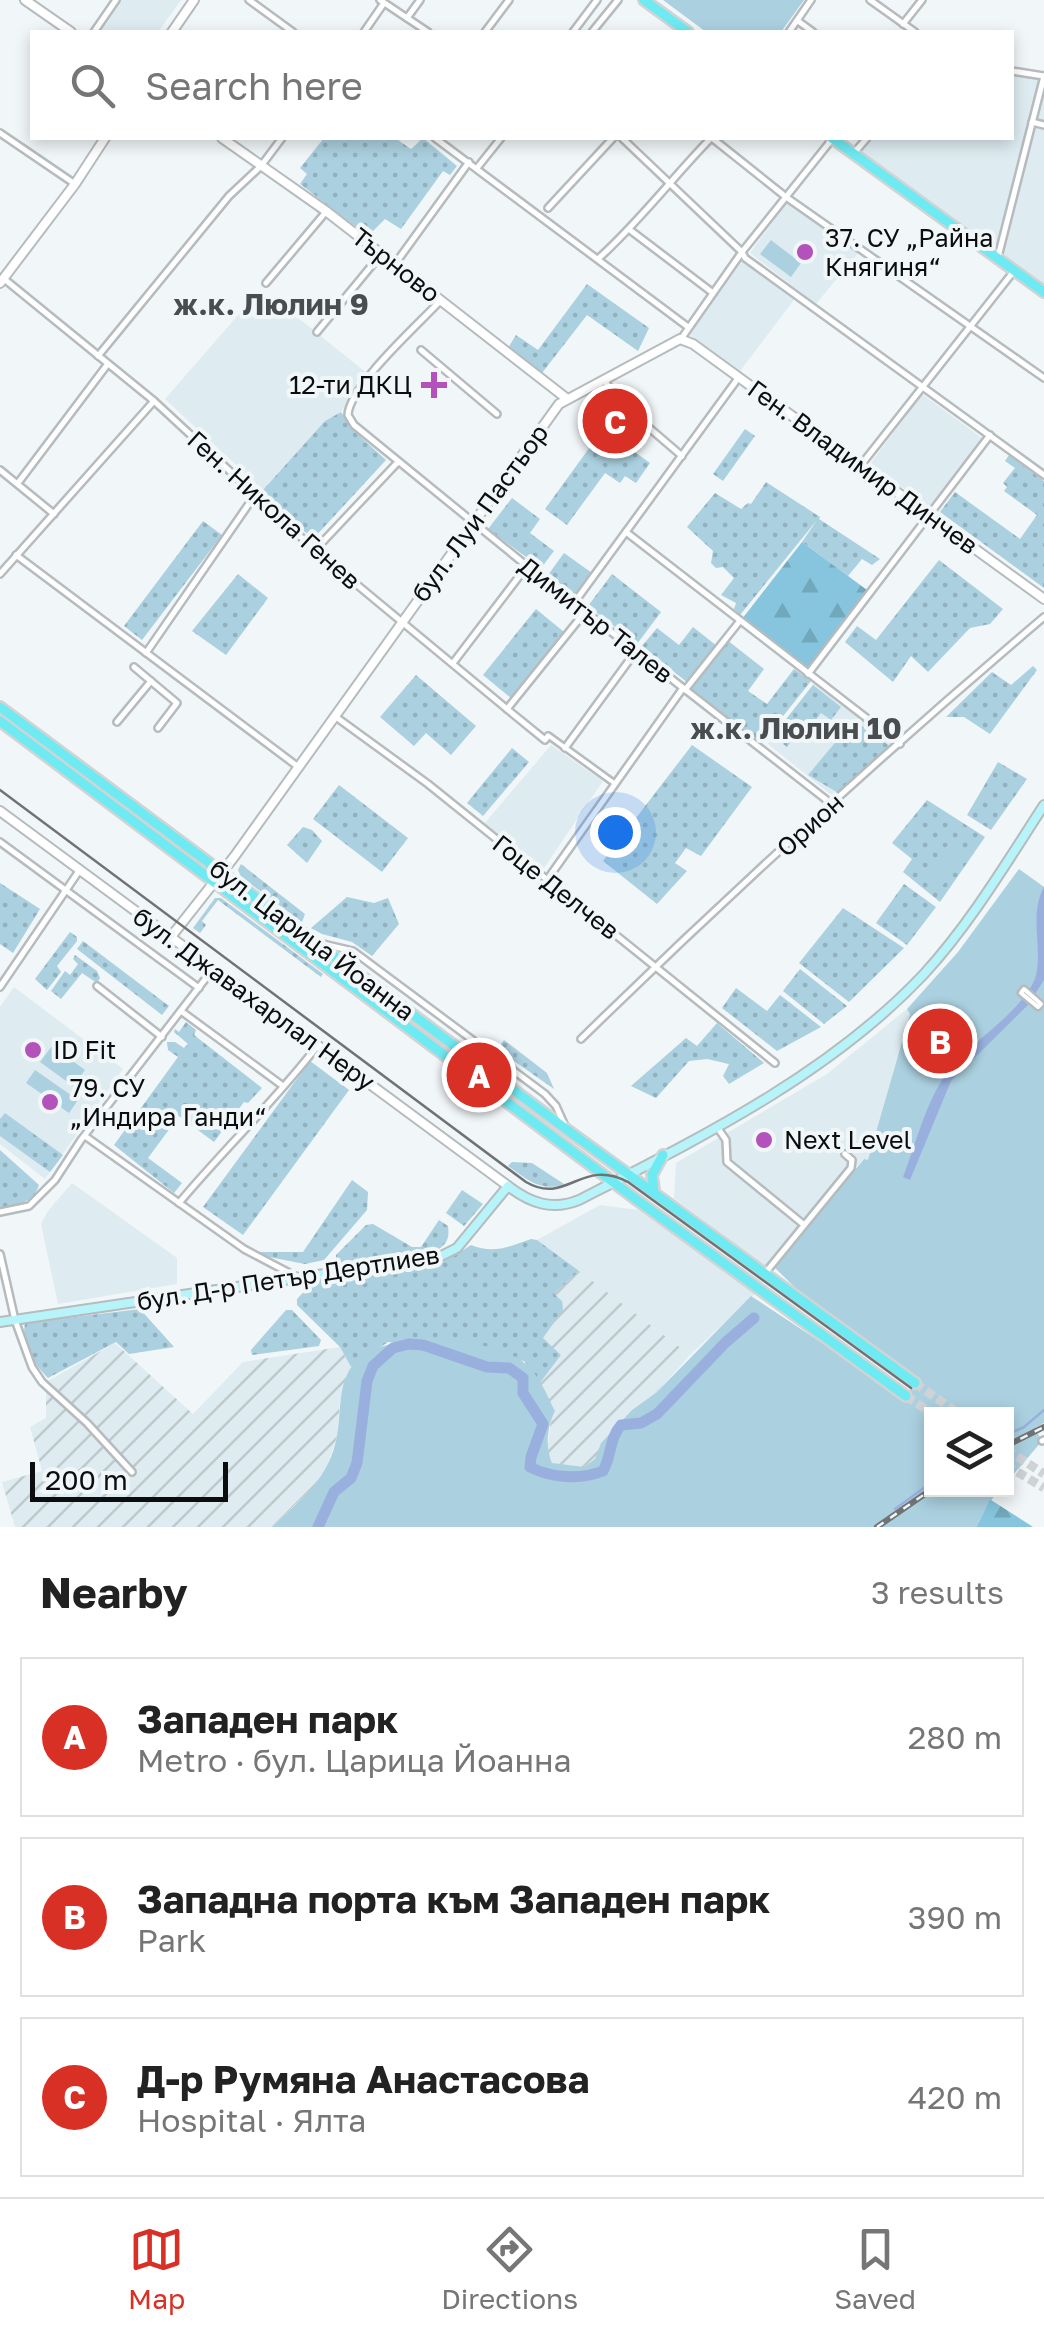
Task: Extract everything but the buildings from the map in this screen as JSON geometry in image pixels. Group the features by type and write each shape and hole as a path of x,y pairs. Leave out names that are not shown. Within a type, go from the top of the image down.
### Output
{"main road":[{"path":"644,0 685,30"},
{"path":"836,140 1044,292"},
{"name":"бул. Царица Йоанна","path":"0,707 614,1182 906,1396"},
{"name":"бул. Царица Йоанна","path":"0,721 315,942 915,1383"},
{"path":"508,1186 522,1198 552,1206 571,1203 716,1126 830,1056 927,970 962,926 1044,805"},
{"path":"659,1197 651,1178 663,1155"},
{"name":"бул. Д-р Петър Дертлиев","path":"0,1322 432,1259 452,1252 508,1186"}],"street":[{"path":"25,0 68,30"},
{"path":"95,30 116,0"},
{"path":"173,30 194,0"},
{"path":"249,0 290,30"},
{"path":"406,18 420,0"},
{"path":"486,30 509,0"},
{"path":"574,30 597,0"},
{"path":"594,30 618,0"},
{"path":"791,30 811,0"},
{"path":"870,0 912,30"},
{"path":"903,24 922,0"},
{"path":"365,30 382,2 425,30"},
{"path":"798,21 809,30"},
{"path":"998,258 1044,76 1014,71"},
{"path":"1032,122 1044,125"},
{"path":"0,133 75,184"},
{"path":"2,280 75,184 103,140"},
{"name":"Търново","path":"225,140 382,253 566,398"},
{"path":"98,356 229,196 261,166 280,140"},
{"path":"438,140 688,326"},
{"path":"478,168 499,140"},
{"path":"548,208 611,140"},
{"path":"624,140 745,258 1044,475"},
{"path":"599,258 630,230 669,181 710,140"},
{"path":"714,140 786,198 1044,378"},
{"path":"680,339 742,252 831,140"},
{"path":"854,153 865,140"},
{"path":"395,264 468,162"},
{"path":"266,282 326,211"},
{"path":"630,230 713,294"},
{"path":"317,332 382,253"},
{"path":"861,465 1014,270"},
{"name":"Ген. Никола Генев","path":"2,280 154,401 314,550 506,709 614,782"},
{"name":"Димитър Талев","path":"441,300 400,341 351,402 348,415 362,432 474,524 832,804"},
{"name":"бул. Луи Пастьор","path":"170,938 552,413 566,398 680,339"},
{"name":"Ген. Владимир Динчев","path":"680,339 693,344 1044,600"},
{"path":"421,350 497,414"},
{"path":"18,483 108,365"},
{"path":"574,604 739,377"},
{"path":"603,379 619,402 682,456"},
{"path":"0,574 154,401"},
{"path":"808,674 990,435"},
{"path":"314,550 398,462"},
{"path":"0,470 54,514"},
{"path":"146,653 255,495"},
{"path":"626,532 900,744"},
{"path":"16,555 296,766"},
{"path":"453,663 527,566"},
{"path":"506,709 585,612"},
{"name":"Орион","path":"581,1039 832,804 1044,617"},
{"path":"547,880 614,782 740,621"},
{"path":"566,748 636,652"},
{"path":"134,666 177,703 158,728"},
{"path":"117,722 151,681"},
{"name":"Гоце Делчев","path":"334,715 428,784 775,1062"},
{"name":"бул. Джавахарлал Неру","path":"0,811 508,1186"},
{"path":"0,842 198,988"},
{"path":"0,986 80,871"},
{"path":"315,942 353,951 385,974 545,1094 556,1106 566,1129"},
{"path":"0,1212 29,1206 55,1180 213,969"},
{"path":"97,986 162,1037"},
{"path":"181,1011 282,1086"},
{"path":"178,1203 318,1045"},
{"path":"716,1126 726,1140 726,1162 803,1224"},
{"path":"85,1136 244,1249 297,1277"},
{"path":"764,1274 851,1168 852,1160 845,1154"},
{"path":"0,1254 28,1360 42,1382 132,1472"}],"shaded area":[{"path":"121,0 181,0 159,30 100,30"},
{"path":"663,0 804,0 782,30 703,30"},
{"path":"1014,73 1044,78 1044,283 861,151 870,140 1014,140"},
{"path":"322,140 398,140 411,149 425,140 457,166 450,175 443,171 401,229 385,219 368,236 300,184 307,174 300,168"},
{"name":"37. СУ „Райна Княгиня“","path":"787,202 860,251 816,304 750,253"},
{"path":"771,240 801,263 791,277 760,254"},
{"path":"743,260 794,300 740,371 690,335 690,329"},
{"path":"587,284 649,328 638,351 587,315 542,373 508,348 516,335 538,350"},
{"path":"253,298 280,316 287,309 368,374 341,412 325,421 263,490 165,399"},
{"path":"922,394 982,438 930,508 870,464"},
{"path":"341,412 355,432 386,460 313,539 266,498 263,490 325,421"},
{"path":"603,429 650,463 636,483 625,476 620,483 605,473 567,525 545,509"},
{"path":"745,429 755,436 723,481 713,474"},
{"path":"1009,455 1044,481 1044,588 940,512 955,492 1020,539 1037,515 1004,491 1007,487 1003,483 1015,468 1005,461"},
{"path":"766,482 880,559 872,565 862,559 848,576 802,542 817,520 740,615 734,609 736,603 721,595 734,578 723,567 716,568 711,563 713,551 687,527 715,493 741,509 751,504"},
{"path":"512,498 540,519 530,533 554,551 541,568 488,529"},
{"path":"203,521 222,535 142,640 124,626"},
{"path":"564,553 592,573 576,595 548,575"},
{"path":"939,560 1003,609 990,624 970,628 928,672 911,656 893,682 845,642 857,626 876,640"},
{"path":"238,574 268,598 226,655 192,631"},
{"path":"612,574 661,612 637,644 588,606"},
{"path":"536,609 564,632 511,698 483,675"},
{"path":"693,627 717,646 688,683 642,646 657,628 679,645"},
{"path":"727,640 764,669 748,691 767,704 794,669 811,681 760,745 688,689"},
{"path":"1033,666 1037,670 990,734 964,717 946,717 992,672 1011,685"},
{"path":"416,675 476,726 451,755 426,733 414,746 380,717"},
{"path":"814,683 894,745 834,797 768,744"},
{"path":"813,685 841,707 831,720 821,713 810,728 804,724 787,747 783,744 793,731 783,723"},
{"path":"854,720 891,747 840,794 808,775"},
{"path":"551,745 603,781 544,868 484,824"},
{"path":"692,745 752,787 701,856 686,848 675,863 687,871 657,904 603,861"},
{"path":"512,748 529,762 483,816 467,803"},
{"path":"998,762 1027,779 991,830 967,815"},
{"path":"339,785 408,838 382,872 313,819"},
{"path":"927,800 985,837 940,902 903,872 912,859 892,843"},
{"path":"303,827 322,841 307,863 287,845"},
{"path":"947,846 963,858 943,885 926,873"},
{"path":"241,864 305,914 302,922 241,877"},
{"path":"1019,869 1044,887 1044,1423 1035,1428 1042,1441 1014,1474 1014,1407 924,1407 924,1497 993,1497 977,1527 272,1527 313,1487 328,1464 337,1436 343,1385 350,1369 364,1355 407,1341 459,1341 505,1352 522,1361 537,1377 555,1411 548,1437 552,1463 584,1467 595,1459 601,1443 632,1410 657,1392 751,1296 905,1398 916,1381 809,1301 775,1268 864,1159 868,1160 910,1014 907,1009 958,952"},
{"path":"0,883 40,909 13,953 0,944"},
{"path":"904,884 936,907 907,945 876,923"},
{"path":"1044,887 1044,980 1028,1005 951,1081 910,1180 903,1177 927,1111 945,1076 1005,1018 1035,979 1037,910"},
{"path":"347,897 374,903 388,898 399,924 372,956 352,942 311,928"},
{"path":"215,898 221,898 323,974 321,977 218,900 202,921 206,925 200,933 193,928"},
{"path":"843,908 904,948 849,1002 799,963"},
{"path":"70,932 77,941 57,966 61,972 47,990 35,979"},
{"path":"83,941 169,1006 162,1015 77,949"},
{"path":"75,955 97,971 100,978 97,983 82,973 61,999 51,991 65,971 70,975 78,964 73,959"},
{"path":"800,969 847,1006 824,1024 783,991"},
{"name":"79. СУ „Индира Ганди“","path":"14,987 123,1069 45,1179 0,1144 0,1007"},
{"path":"736,988 767,1011 780,995 821,1027 777,1051 722,1008"},
{"path":"907,1009 910,1013 868,1161 863,1159 775,1265 765,1267 674,1198 676,1163 827,1074"},
{"path":"186,1022 196,1030 194,1035 262,1088 248,1103 244,1102 214,1142 179,1116 148,1158 182,1183 174,1193 114,1145 178,1057 168,1050 167,1042 184,1048 188,1044 174,1032 179,1032"},
{"path":"717,1023 764,1063 729,1084 723,1076 729,1064 707,1059 689,1061 656,1098 631,1086 686,1038 697,1046"},
{"path":"504,1040 547,1073 554,1089 497,1049"},
{"path":"52,1046 85,1070 73,1086 40,1062"},
{"path":"310,1061 349,1090 243,1235 203,1207"},
{"path":"35,1070 78,1100 69,1113 26,1083"},
{"path":"5,1113 63,1155 50,1172 0,1136 0,1119"},
{"path":"0,1150 39,1185 29,1199 0,1208"},
{"path":"512,1162 532,1163 564,1184 548,1187 535,1183 508,1166"},
{"path":"352,1180 368,1192 367,1210 324,1260 305,1264 257,1252 303,1252"},
{"path":"72,1183 177,1258 177,1284 58,1304 41,1224"},
{"path":"462,1190 483,1204 464,1226 446,1213"},
{"path":"600,1205 638,1210 757,1292 690,1355 537,1240"},
{"path":"439,1220 448,1226 448,1239 434,1252 339,1264 336,1261 336,1255 366,1225 373,1224 412,1247 421,1247"},
{"path":"531,1239 579,1271 554,1294 562,1301 563,1310 543,1338 561,1355 540,1383 524,1361 388,1342 351,1367 340,1347 297,1305 297,1299 315,1280 382,1274 382,1270 454,1256 471,1245 494,1249"},
{"path":"579,1271 690,1355 657,1392 632,1410 601,1443 596,1459 584,1467 553,1464 547,1452 555,1411 540,1383 561,1355 542,1338 554,1294"},
{"path":"140,1309 174,1347 129,1354 116,1342 48,1378 27,1346 25,1323"},
{"path":"286,1310 292,1310 321,1340 319,1346 252,1355 251,1350"},
{"path":"115,1343 193,1414 243,1362 340,1347 351,1367 340,1400 337,1437 323,1478 272,1527 15,1527 2,1482 42,1471 30,1427 46,1418 46,1382"}],"green space":[{"path":"802,542 867,590 808,670 742,619"},
{"path":"927,1497 994,1497 991,1500 1033,1527 883,1527"}],"waterway":[{"path":"318,1527 334,1492 351,1478 357,1463 367,1381 373,1366 393,1348 423,1345 487,1367 509,1368 523,1378 523,1393 543,1424 530,1467 547,1474 576,1477 603,1471 621,1425 641,1423 657,1414 754,1318"},
{"path":"1014,1431 1044,1410"},
{"path":"895,1509 924,1488"}],"tunnel":[{"path":"915,1383 949,1407"},
{"path":"906,1396 924,1408"},
{"path":"1014,1454 1044,1474"},
{"path":"1014,1470 1044,1488"}],"tram line":[{"path":"0,790 526,1182 553,1189 598,1175 628,1182 911,1388"}],"railway":[{"path":"1014,1442 1044,1427"},
{"path":"877,1527 924,1495"}],"place":[{"name":"37. СУ „Райна Княгиня“","path":"805,252"},
{"name":"12-ти ДКЦ","path":"434,385"},
{"name":"Д-р Румяна Анастасова","path":"615,421"},
{"name":"Западна порта към Западен парк","path":"940,1041"},
{"name":"ID Fit","path":"33,1050"},
{"name":"Западен парк","path":"479,1075"},
{"name":"79. СУ „Индира Ганди“","path":"50,1102"},
{"name":"Next Level","path":"764,1140"}],"district":[{"name":"ж.к. Люлин 9","path":"271,305"},
{"name":"ж.к. Люлин 10","path":"796,729"}]}
